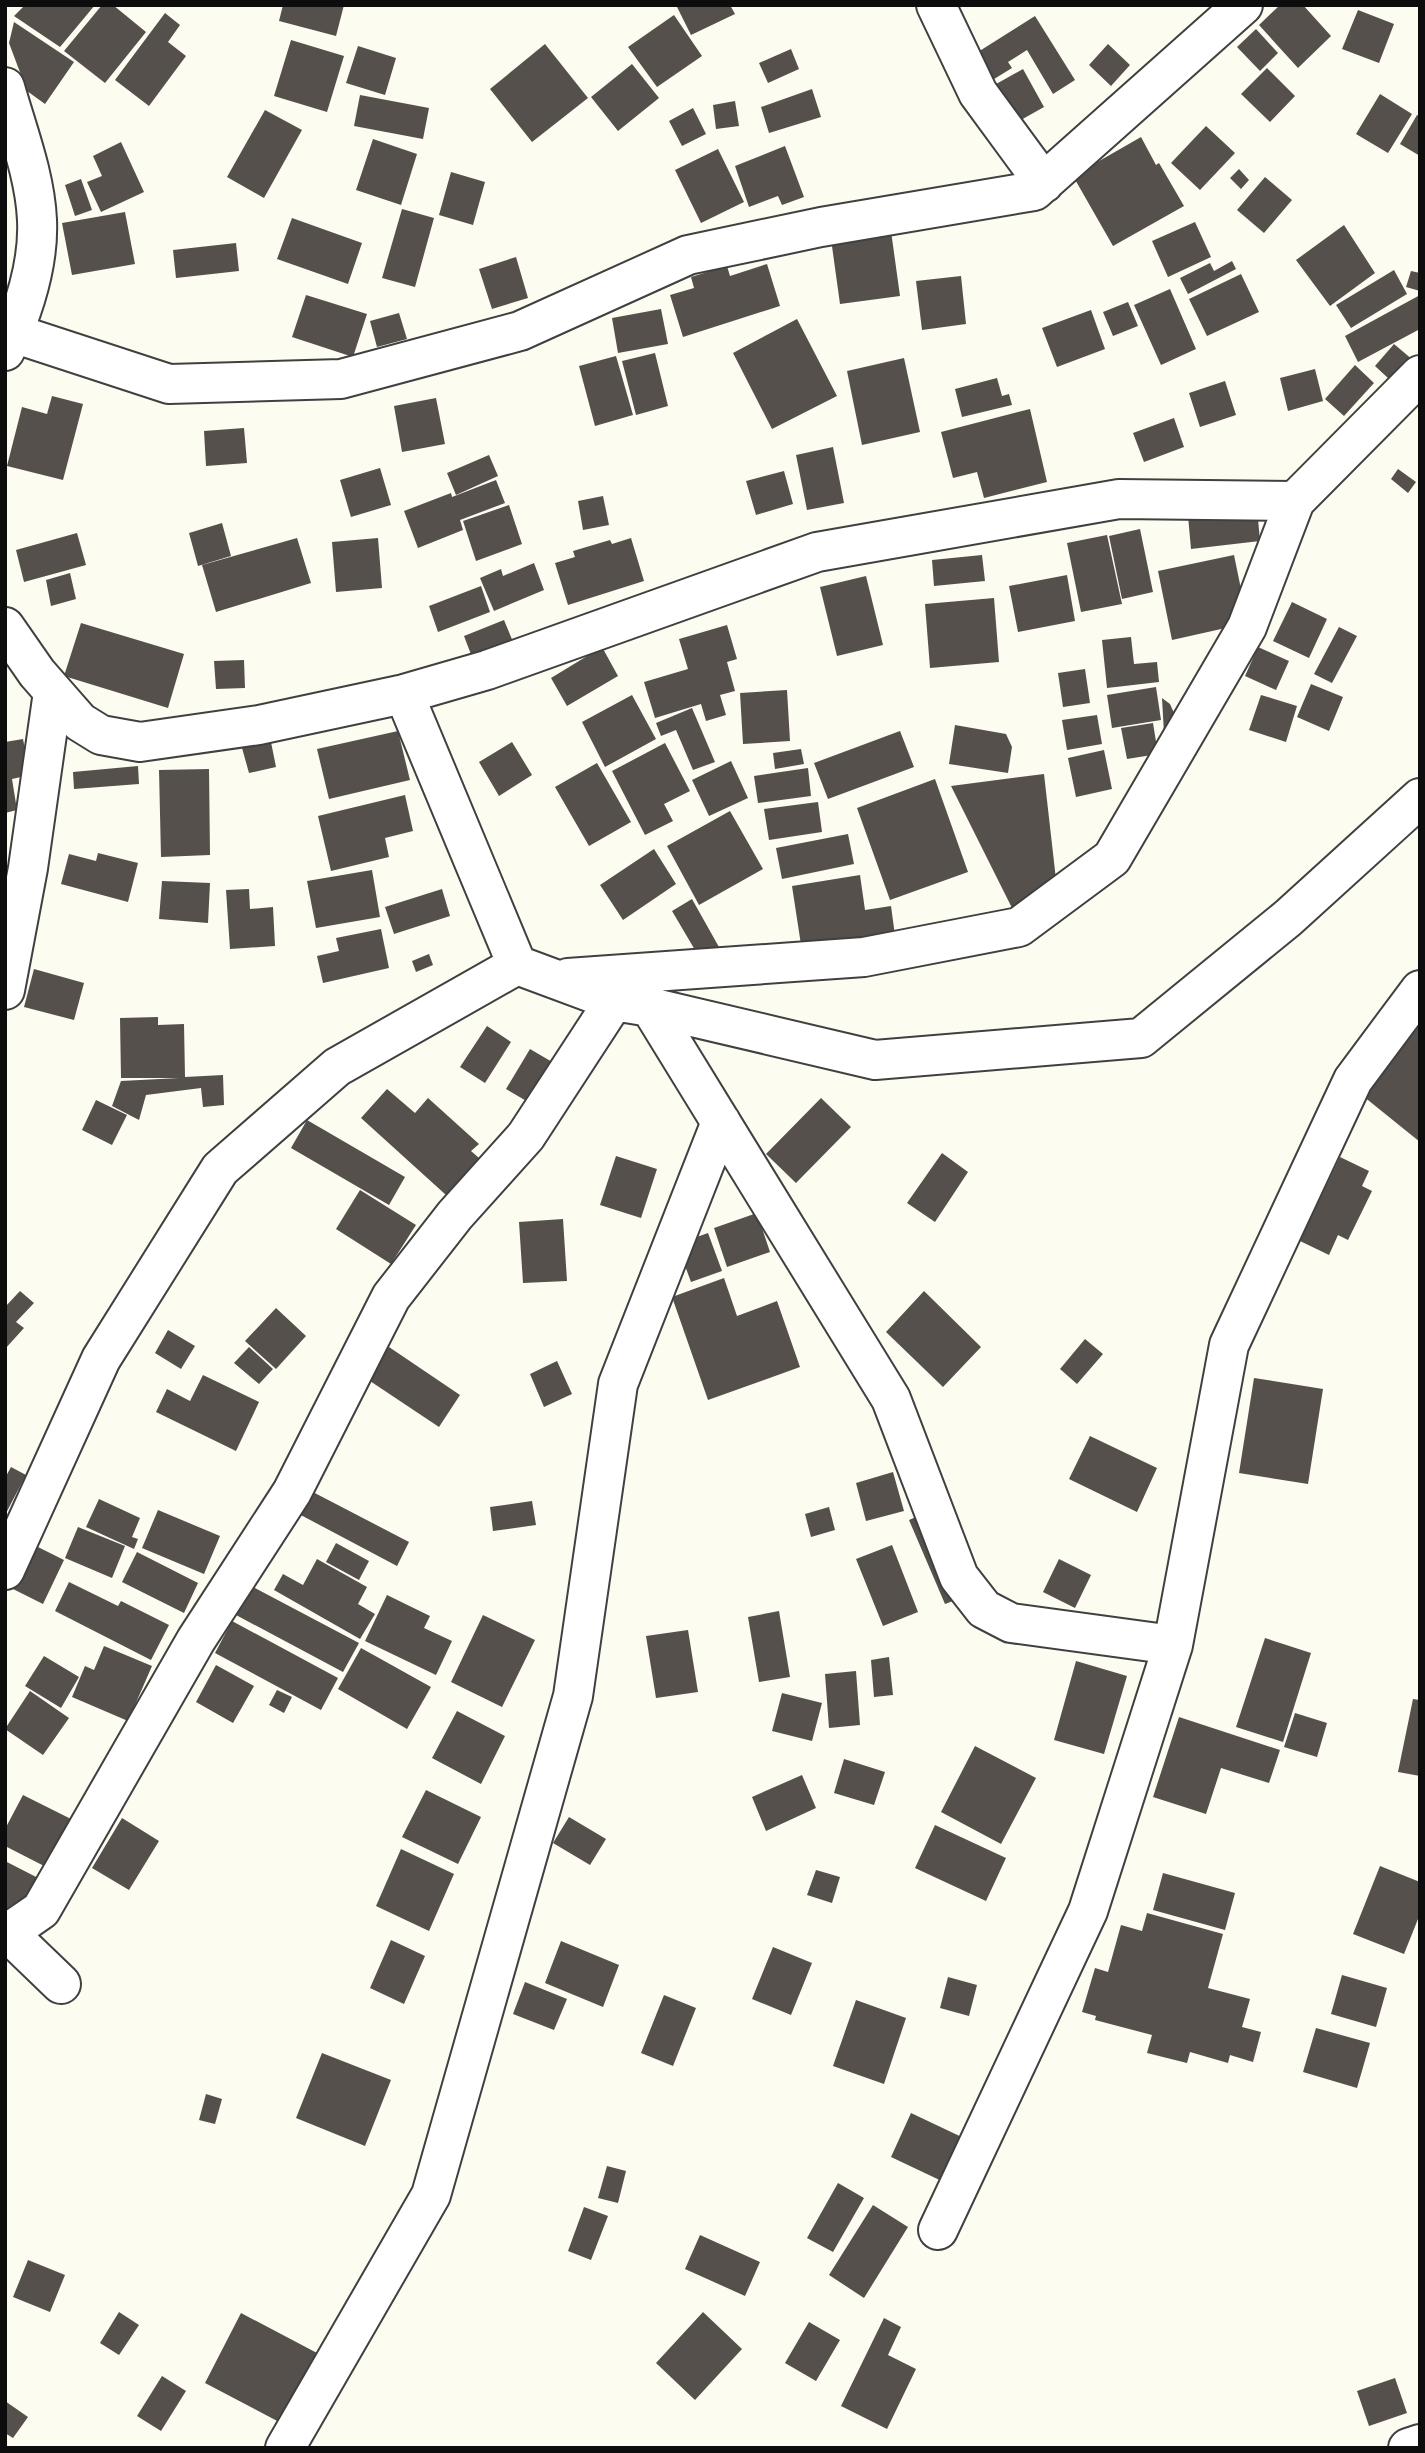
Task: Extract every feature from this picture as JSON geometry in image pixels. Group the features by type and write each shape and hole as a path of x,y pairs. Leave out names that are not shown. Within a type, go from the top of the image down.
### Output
{"street":[{"path":"936,5 978,93 1044,183"},
{"path":"5,87 31,181 37,219 37,247 32,272 9,342 169,384 341,379 520,331 688,255 821,227 1034,191 1243,5"},
{"path":"555,979 864,957 1019,927 1112,858 1247,627 1295,501 1420,375"},
{"path":"5,627 53,692 80,722 101,735 140,742 259,725 404,694 488,670 817,552 1119,499 1295,501"},
{"path":"5,989 28,868 53,692"},
{"path":"404,694 517,965 632,1004 875,1060 1141,1038 1288,918 1420,797"},
{"path":"5,1570 101,1359 220,1170 337,1067 517,965"},
{"path":"938,2230 1088,1911 1173,1645 1229,1345 1353,1080 1420,990"},
{"path":"632,1004 721,1122 891,1399 959,1577 984,1609 1011,1623 1173,1645"},
{"path":"61,1984 7,1934 41,1910 196,1640 292,1492 391,1297 455,1215 526,1136 632,1004"},
{"path":"285,2448 431,2195 573,1696 618,1384 721,1122"},
{"path":"1408,2448 1420,2444"}],"building":[{"path":"25,5 95,5 60,47 14,16"},
{"path":"102,5 113,5 146,32 105,83 64,51"},
{"path":"283,5 344,5 336,36 279,21"},
{"path":"676,5 730,5 735,14 691,35"},
{"path":"1280,5 1303,5 1331,36 1298,68 1259,25"},
{"path":"1358,10 1394,24 1379,63 1342,49"},
{"path":"165,13 180,25 168,42 186,56 149,106 115,80"},
{"path":"674,15 702,56 657,87 628,47"},
{"path":"1035,16 1075,80 1053,94 1027,50 1008,62 1012,68 986,84 970,57"},
{"path":"14,22 74,62 45,104 27,91 9,43"},
{"path":"1256,29 1278,53 1260,71 1237,47"},
{"path":"291,40 344,56 327,112 274,96"},
{"path":"545,44 588,98 532,142 490,89"},
{"path":"1108,44 1130,65 1111,86 1089,65"},
{"path":"358,46 396,58 385,95 346,83"},
{"path":"791,49 799,69 768,83 759,63"},
{"path":"632,64 659,98 618,131 591,97"},
{"path":"1267,68 1295,96 1270,122 1241,94"},
{"path":"1023,69 1044,107 1010,126 989,88"},
{"path":"812,89 821,117 769,133 761,107"},
{"path":"1380,94 1412,114 1388,153 1356,134"},
{"path":"360,95 429,108 423,139 354,126"},
{"path":"735,101 739,126 716,129 713,105"},
{"path":"693,108 706,134 682,146 669,121"},
{"path":"265,110 302,130 264,198 227,177"},
{"path":"1417,115 1420,116 1420,156 1400,144"},
{"path":"1206,126 1235,153 1200,190 1171,163"},
{"path":"1141,137 1184,206 1113,246 1073,176"},
{"path":"373,139 417,154 401,205 356,190"},
{"path":"121,142 144,192 101,212 87,182 102,176 93,156"},
{"path":"785,146 804,197 782,205 778,196 749,207 735,166"},
{"path":"718,149 744,202 701,223 675,170"},
{"path":"1239,169 1249,180 1241,189 1230,178"},
{"path":"451,172 485,182 473,225 439,215"},
{"path":"1265,177 1292,200 1264,233 1237,210"},
{"path":"81,179 92,210 75,216 65,185"},
{"path":"402,209 434,218 415,287 382,278"},
{"path":"125,212 135,264 72,275 62,223"},
{"path":"292,218 362,243 348,284 277,259"},
{"path":"1195,222 1211,257 1168,277 1152,241"},
{"path":"1344,225 1375,273 1330,306 1296,260"},
{"path":"891,231 900,296 840,304 831,239"},
{"path":"236,243 239,271 176,278 173,250"},
{"path":"516,257 528,298 492,309 479,269"},
{"path":"1232,261 1236,269 1188,294 1180,278 1210,263 1214,271"},
{"path":"767,264 780,306 683,337 670,295 694,288 691,277 727,266 730,276"},
{"path":"1394,270 1407,294 1351,328 1336,305"},
{"path":"1411,271 1420,273 1420,291 1406,287"},
{"path":"1241,274 1259,312 1207,336 1189,299"},
{"path":"961,276 966,324 922,330 916,281"},
{"path":"1170,289 1196,349 1161,365 1134,305"},
{"path":"306,295 367,314 353,357 292,337"},
{"path":"1420,295 1420,329 1358,362 1345,336"},
{"path":"1128,302 1138,326 1113,336 1103,312"},
{"path":"661,309 668,344 618,353 612,318"},
{"path":"1091,310 1105,349 1057,367 1042,328"},
{"path":"399,313 407,339 377,347 370,321"},
{"path":"797,319 837,396 772,429 733,353"},
{"path":"1394,344 1420,366 1402,391 1375,366"},
{"path":"655,353 668,406 636,415 622,361"},
{"path":"616,356 633,415 595,426 579,366"},
{"path":"904,358 920,432 862,445 847,371"},
{"path":"1355,365 1374,383 1344,416 1325,399"},
{"path":"1315,369 1323,401 1288,411 1280,378"},
{"path":"997,378 1002,396 1009,394 1012,405 962,417 955,389"},
{"path":"1225,381 1236,415 1200,427 1189,393"},
{"path":"52,396 83,404 63,480 7,466 22,407 47,414"},
{"path":"436,398 445,444 402,452 394,406"},
{"path":"1030,409 1047,482 984,498 977,472 953,478 941,432"},
{"path":"1174,418 1184,447 1144,462 1133,433"},
{"path":"244,428 247,463 206,466 204,431"},
{"path":"833,447 844,503 807,510 796,455"},
{"path":"489,455 498,476 456,495 447,473"},
{"path":"380,468 391,505 351,517 340,480"},
{"path":"1398,469 1416,482 1408,493 1391,479"},
{"path":"784,471 793,504 756,515 746,481"},
{"path":"496,480 505,503 460,520 463,530 418,548 404,511"},
{"path":"603,496 609,525 583,530 578,501"},
{"path":"509,505 522,544 476,561 463,521"},
{"path":"1257,508 1260,541 1191,549 1188,516"},
{"path":"222,523 231,556 198,566 189,533"},
{"path":"1140,529 1153,592 1122,599 1109,536"},
{"path":"77,533 86,565 24,582 16,550"},
{"path":"1107,535 1122,604 1081,612 1067,543"},
{"path":"297,538 311,583 216,612 202,565"},
{"path":"378,538 382,588 336,592 332,542"},
{"path":"631,538 644,581 568,605 555,563 575,557 573,551 610,540 612,544"},
{"path":"982,555 985,581 934,586 932,560"},
{"path":"1234,555 1248,623 1172,640 1158,571"},
{"path":"534,563 544,590 494,611 480,578 501,569 503,576"},
{"path":"70,573 76,599 51,606 46,580"},
{"path":"1067,575 1075,621 1018,632 1009,586"},
{"path":"866,576 883,645 837,656 820,587"},
{"path":"481,586 490,612 438,632 429,606"},
{"path":"994,598 999,662 930,668 925,604"},
{"path":"1292,602 1327,619 1309,658 1273,641"},
{"path":"504,620 516,649 475,665 464,636"},
{"path":"81,623 184,654 168,708 64,676"},
{"path":"727,625 737,659 727,662 735,691 720,695 726,715 706,721 701,704 655,718 644,682 688,669 679,639"},
{"path":"1339,627 1357,636 1332,683 1314,674"},
{"path":"1131,637 1134,664 1157,662 1159,682 1107,688 1102,640"},
{"path":"602,647 618,676 567,706 551,678"},
{"path":"1258,647 1289,661 1276,690 1245,676"},
{"path":"244,660 245,688 216,689 214,661"},
{"path":"1085,669 1090,703 1063,707 1058,673"},
{"path":"1311,684 1343,697 1329,731 1297,717"},
{"path":"1156,687 1161,720 1112,728 1107,695"},
{"path":"787,690 790,741 743,744 740,693"},
{"path":"632,695 656,739 605,767 582,722"},
{"path":"1261,695 1297,706 1286,742 1249,730"},
{"path":"1162,698 1170,704 1174,713 1164,734"},
{"path":"692,708 715,762 693,770 676,730 661,736 656,723"},
{"path":"1097,715 1102,744 1067,750 1062,720"},
{"path":"1153,723 1158,754 1127,759 1121,728"},
{"path":"955,725 1006,734 1012,747 1008,773 949,764"},
{"path":"398,731 410,780 329,799 317,749"},
{"path":"900,731 914,767 828,799 814,763"},
{"path":"23,739 30,775 12,779 17,810 5,813 5,742"},
{"path":"271,742 276,767 249,773 242,748"},
{"path":"512,742 532,775 499,796 479,762"},
{"path":"665,743 690,791 664,804 673,821 645,835 612,771"},
{"path":"801,749 804,764 775,769 773,753"},
{"path":"1104,750 1112,789 1076,797 1068,758"},
{"path":"731,761 748,798 709,816 692,780"},
{"path":"597,763 631,822 589,846 555,787"},
{"path":"138,766 139,784 74,789 73,772"},
{"path":"808,768 811,796 758,803 754,776"},
{"path":"209,769 210,855 161,857 159,770"},
{"path":"1044,774 1058,897 1012,908 951,786"},
{"path":"935,779 968,872 890,900 857,808"},
{"path":"405,795 413,831 385,838 389,857 331,871 318,816"},
{"path":"818,802 822,832 769,840 764,809"},
{"path":"730,811 763,869 699,905 667,846"},
{"path":"848,834 854,864 782,879 776,848"},
{"path":"654,849 676,884 623,920 600,885"},
{"path":"98,853 138,863 128,902 61,884 69,854 96,861"},
{"path":"372,870 380,917 316,928 307,881"},
{"path":"860,875 865,910 891,906 896,943 803,958 792,886"},
{"path":"162,881 210,883 208,923 159,919"},
{"path":"249,889 250,909 273,907 275,946 230,949 226,890"},
{"path":"442,889 450,916 394,934 385,907"},
{"path":"692,899 724,956 705,967 672,911"},
{"path":"381,929 389,968 323,983 317,956 339,951 336,938"},
{"path":"429,954 433,965 416,972 412,961"},
{"path":"34,969 84,983 74,1020 24,1007"},
{"path":"158,1017 158,1025 184,1024 185,1077 223,1075 224,1105 203,1107 201,1088 146,1095 139,1120 112,1106 121,1081 179,1078 121,1078 120,1018"},
{"path":"1420,1024 1420,1142 1363,1096"},
{"path":"487,1026 511,1042 485,1083 460,1067"},
{"path":"530,1049 559,1066 535,1106 506,1089"},
{"path":"387,1089 415,1113 428,1098 479,1144 471,1151 479,1158 446,1195 361,1118"},
{"path":"821,1098 851,1127 796,1183 766,1154"},
{"path":"96,1100 127,1115 112,1145 82,1130"},
{"path":"307,1120 405,1177 389,1205 291,1148"},
{"path":"942,1153 968,1172 935,1222 907,1203"},
{"path":"616,1156 657,1169 641,1218 600,1205"},
{"path":"1340,1157 1369,1171 1362,1186 1372,1191 1348,1240 1338,1235 1329,1255 1300,1241"},
{"path":"360,1190 416,1225 391,1264 336,1229"},
{"path":"757,1213 770,1252 727,1267 714,1228"},
{"path":"563,1219 567,1281 523,1283 519,1222"},
{"path":"708,1233 722,1271 691,1282 677,1244"},
{"path":"724,1278 737,1316 777,1301 800,1367 708,1400 672,1297"},
{"path":"20,1291 34,1303 16,1322 24,1328 5,1349 5,1307"},
{"path":"924,1291 981,1347 943,1387 886,1332"},
{"path":"276,1308 306,1336 276,1369 245,1341"},
{"path":"168,1330 195,1346 181,1369 155,1353"},
{"path":"1085,1339 1103,1354 1077,1384 1060,1369"},
{"path":"249,1347 273,1369 259,1384 234,1363"},
{"path":"389,1347 460,1395 439,1427 367,1379"},
{"path":"557,1361 572,1394 544,1407 530,1374"},
{"path":"203,1375 259,1402 236,1451 156,1412 167,1389 190,1401"},
{"path":"1254,1378 1323,1389 1308,1484 1239,1473"},
{"path":"1090,1436 1157,1468 1137,1512 1069,1479"},
{"path":"11,1467 26,1475 5,1515 5,1478"},
{"path":"893,1472 904,1511 866,1521 856,1483"},
{"path":"309,1490 409,1542 397,1566 297,1513"},
{"path":"99,1499 140,1518 132,1537 138,1539 134,1549 86,1527"},
{"path":"532,1501 536,1525 493,1531 490,1507"},
{"path":"829,1507 835,1530 811,1537 805,1514"},
{"path":"158,1510 220,1536 204,1574 142,1548"},
{"path":"925,1513 961,1598 945,1604 909,1520"},
{"path":"78,1527 125,1546 112,1578 65,1558"},
{"path":"336,1543 369,1561 359,1580 326,1562"},
{"path":"34,1545 64,1560 43,1604 13,1589"},
{"path":"892,1545 918,1612 883,1626 856,1559"},
{"path":"137,1552 198,1583 184,1613 122,1582"},
{"path":"317,1559 367,1587 358,1604 375,1614 360,1639 274,1590 283,1574 303,1585"},
{"path":"1059,1559 1091,1575 1075,1608 1043,1592"},
{"path":"69,1582 118,1606 121,1601 169,1625 151,1660 55,1611"},
{"path":"251,1586 359,1643 343,1672 236,1615"},
{"path":"387,1595 430,1616 424,1628 452,1641 436,1675 365,1641"},
{"path":"779,1611 790,1677 759,1682 748,1617"},
{"path":"483,1615 535,1640 502,1707 451,1682"},
{"path":"232,1621 338,1678 321,1710 215,1653"},
{"path":"688,1630 698,1692 656,1698 646,1636"},
{"path":"1265,1638 1311,1653 1283,1742 1236,1727"},
{"path":"104,1646 152,1666 128,1721 72,1697 85,1666 94,1670"},
{"path":"361,1648 431,1687 407,1729 338,1689"},
{"path":"44,1656 79,1677 61,1708 25,1686"},
{"path":"889,1657 893,1695 874,1697 871,1660"},
{"path":"1076,1661 1127,1676 1104,1754 1054,1740"},
{"path":"216,1665 254,1686 233,1723 196,1702"},
{"path":"856,1671 860,1725 829,1728 825,1674"},
{"path":"277,1690 292,1697 284,1713 269,1705"},
{"path":"30,1691 69,1718 43,1755 5,1729"},
{"path":"782,1693 822,1703 812,1741 772,1731"},
{"path":"1413,1699 1420,1700 1420,1776 1398,1772"},
{"path":"457,1711 505,1736 481,1784 432,1758"},
{"path":"1295,1713 1327,1723 1317,1757 1284,1747"},
{"path":"1179,1717 1280,1750 1269,1783 1221,1768 1206,1814 1153,1797"},
{"path":"975,1746 1036,1778 1001,1844 941,1812"},
{"path":"844,1759 885,1772 874,1805 834,1793"},
{"path":"802,1775 816,1808 766,1831 752,1797"},
{"path":"426,1790 481,1817 458,1864 402,1837"},
{"path":"23,1795 75,1821 50,1869 5,1846 5,1829"},
{"path":"569,1817 606,1839 590,1865 553,1843"},
{"path":"122,1818 159,1841 129,1890 92,1868"},
{"path":"935,1825 1006,1858 986,1901 915,1868"},
{"path":"401,1849 454,1874 429,1931 376,1906"},
{"path":"5,1861 42,1880 12,1914 5,1911"},
{"path":"1380,1866 1420,1882 1420,1914 1404,1954 1353,1934"},
{"path":"816,1870 840,1877 832,1903 807,1895"},
{"path":"1163,1873 1235,1893 1225,1930 1153,1910"},
{"path":"1147,1913 1223,1934 1208,1988 1250,1999 1242,2027 1261,2032 1253,2062 1230,2055 1228,2063 1190,2052 1187,2063 1147,2053 1152,2035 1095,2020 1096,2016 1082,2012 1095,1968 1108,1972 1121,1925 1142,1931"},
{"path":"391,1940 425,1956 404,2004 370,1988"},
{"path":"561,1941 619,1965 603,2007 545,1983"},
{"path":"773,1947 812,1963 791,2015 752,1999"},
{"path":"1342,1975 1387,1988 1376,2027 1331,2014"},
{"path":"948,1977 977,1985 969,2016 940,2008"},
{"path":"525,1982 567,1999 554,2030 513,2014"},
{"path":"664,1995 696,2008 673,2066 641,2053"},
{"path":"856,2000 906,2018 884,2084 833,2066"},
{"path":"1316,2028 1370,2043 1357,2088 1303,2072"},
{"path":"322,2053 391,2080 365,2146 296,2118"},
{"path":"206,2094 222,2099 215,2124 199,2120"},
{"path":"911,2113 968,2140 948,2184 891,2157"},
{"path":"607,2166 626,2171 618,2203 598,2198"},
{"path":"838,2183 864,2198 833,2252 807,2238"},
{"path":"873,2205 908,2227 864,2298 829,2275"},
{"path":"584,2207 608,2216 591,2260 568,2251"},
{"path":"700,2235 760,2262 745,2296 685,2269"},
{"path":"28,2260 65,2275 50,2312 13,2297"},
{"path":"119,2312 139,2325 119,2355 100,2343"},
{"path":"703,2312 742,2349 695,2400 656,2363"},
{"path":"241,2313 317,2353 281,2423 205,2383"},
{"path":"884,2318 901,2327 888,2355 916,2369 887,2429 841,2406"},
{"path":"809,2322 840,2340 816,2381 785,2363"},
{"path":"162,2376 186,2391 161,2431 137,2416"},
{"path":"1395,2378 1407,2413 1369,2426 1357,2391"},
{"path":"5,2401 28,2417 13,2438 5,2433"}]}
